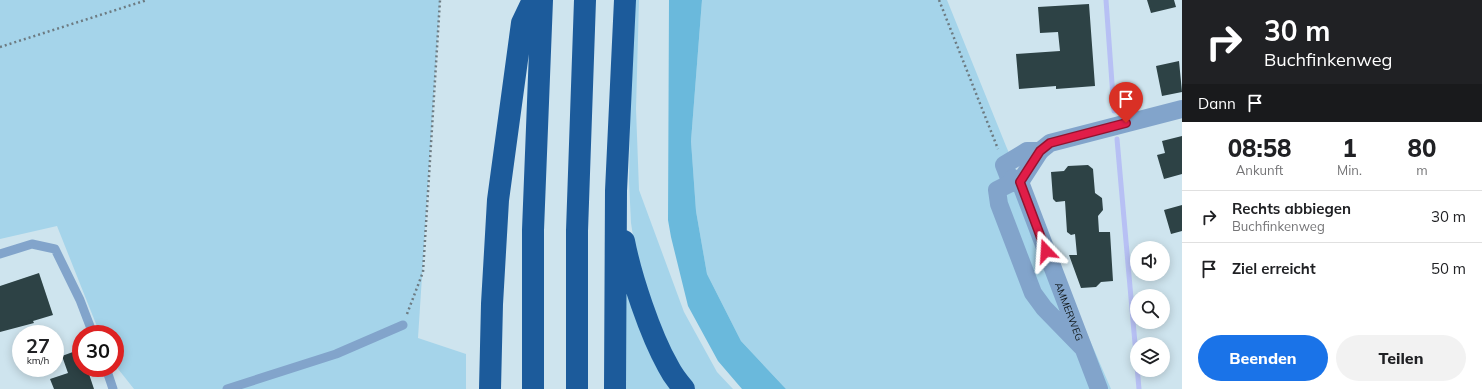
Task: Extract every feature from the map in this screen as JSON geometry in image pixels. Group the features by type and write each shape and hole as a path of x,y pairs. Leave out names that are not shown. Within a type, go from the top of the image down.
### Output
{"highway":[{"path":"490,389 492,304 498,200 522,23 534,0"},
{"path":"534,389 534,230 542,0"},
{"path":"577,389 577,231 585,0"},
{"path":"615,389 616,191 625,0"},
{"path":"616,191 628,264 652,330 668,366 684,389"}],"street":[{"path":"1040,151 1027,151 1004,165 1016,182 1040,151 1050,143 1182,109"},
{"name":"AMMERWEG","path":"1082,347 1044,308 1033,293 999,204 997,190 1016,182 1099,389"}],"lane":[{"path":"0,254 32,244 55,249 80,300 90,325"},
{"path":"226,389 336,354 403,325"},
{"path":"109,377 114,389"}],"path":[{"path":"0,47 147,0"},
{"path":"403,325 422,272 440,0"},
{"path":"939,0 1004,165"}],"shaded area":[{"path":"0,0 440,0 418,338 466,354 466,389 134,389 124,376 124,325 96,325 57,226 0,239"},
{"path":"632,0 639,0 636,109 639,190 684,312 717,372 733,389 695,389 665,344 638,268 631,223 629,181"},
{"path":"669,0 702,0 691,141 696,211 707,274 741,341 786,389 742,389 718,361 688,306 668,220"},
{"path":"702,0 947,0 1006,146 1111,389 786,389 741,341 707,274 696,211 691,141"},
{"path":"624,283 677,389 626,389"}],"building":[{"path":"1147,0 1174,0 1176,7 1151,13"},
{"path":"1089,4 1095,86 1056,89 1056,86 1019,89 1016,54 1060,51 1058,32 1040,33 1038,7"},
{"path":"1179,61 1182,92 1162,96 1156,66"},
{"path":"1182,136 1182,174 1164,179 1157,155 1165,153 1162,141"},
{"path":"1088,165 1093,169 1095,193 1102,198 1103,210 1098,216 1099,232 1110,232 1113,281 1101,282 1096,287 1081,288 1069,255 1077,255 1075,234 1071,235 1067,232 1065,201 1056,202 1053,199 1051,172 1064,171 1068,166"},
{"path":"1182,205 1182,231 1171,234 1164,210"},
{"path":"39,273 53,315 33,321 34,323 26,325 12,325 12,329 0,332 0,286"},
{"path":"72,352 72,377 90,377 94,389 54,389 50,379 64,377 64,374 68,373 64,362 64,355"}],"waterway":[{"path":"1106,0 1114,111"},
{"path":"1117,139 1139,389"}],"route":[{"path":"1046,251 1020,182 1040,151 1050,143 1126,123"}]}
